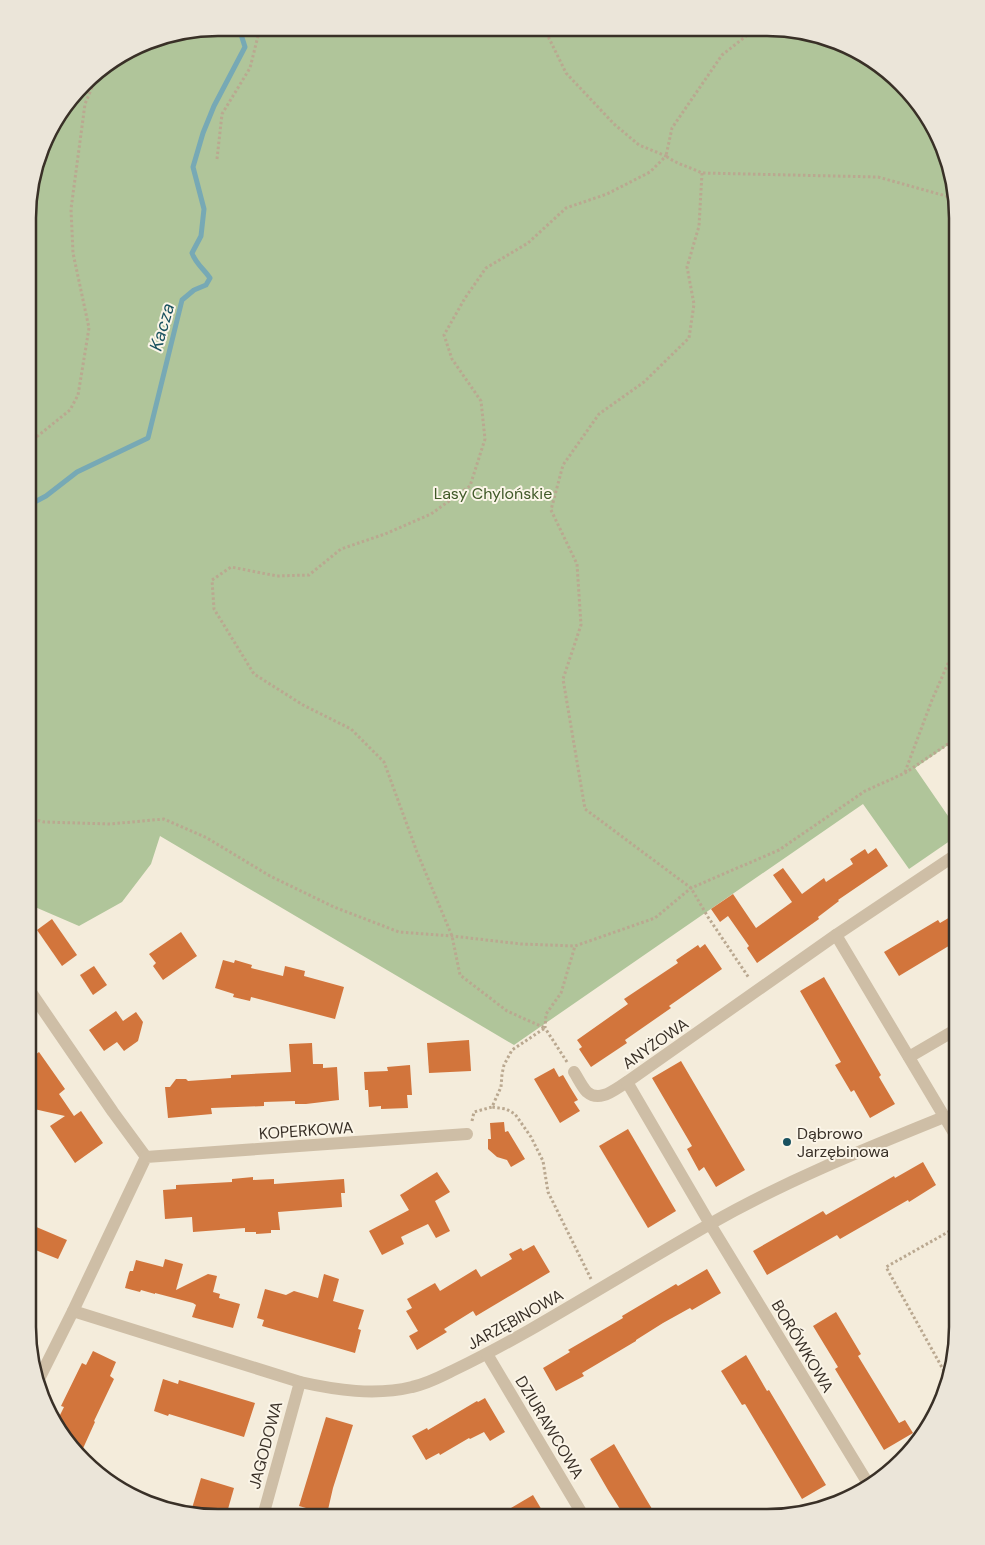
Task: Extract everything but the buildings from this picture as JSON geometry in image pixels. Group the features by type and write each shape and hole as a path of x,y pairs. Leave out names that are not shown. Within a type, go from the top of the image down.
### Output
{"street":[{"name":"ANYŻOWA","path":"710,1224 626,1082 836,935 949,859"},
{"path":"836,935 949,1125"},
{"path":"36,1000 146,1158 74,1311 42,1373"},
{"path":"909,1057 949,1034"},
{"path":"574,1072 587,1092 596,1096 606,1095 626,1082"},
{"name":"JARZĘBINOWA","path":"74,1311 300,1382 326,1388 359,1391 397,1390 413,1387 487,1354 759,1197 822,1167 944,1117"},
{"name":"KOPERKOWA","path":"146,1158 467,1134"},
{"name":"BORÓWKOWA","path":"710,1224 866,1479"},
{"name":"DZIURAWCOWA","path":"487,1354 579,1509"},
{"name":"JAGODOWA","path":"264,1509 300,1382"}],"path":[{"path":"217,159 222,114 250,68 258,36"},
{"path":"548,36 566,73 614,124 639,145 666,156 674,163 687,165 702,172 878,177 947,196"},
{"path":"574,1072 545,1028 507,1011 460,975 452,936 417,852 384,762 351,728 303,705 254,674 214,609 212,580 231,567 277,576 309,575 341,549 385,534 431,514 470,486 485,439 481,401 452,360 444,335 465,298 486,268 528,243 566,208 607,194 650,172 666,156 672,128 722,55 746,36"},
{"path":"36,437 70,410 78,395 81,377 88,328 73,253 71,209 85,104 92,88"},
{"path":"702,172 699,226 687,267 694,304 688,338 644,382 599,414 563,465 551,510 577,564 581,625 563,680 585,809 692,888 708,917 758,991"},
{"path":"905,773 932,700 949,661"},
{"path":"36,820 44,822 110,824 164,818 207,838 270,876 334,907 399,932 521,944 575,946 655,918 692,888 779,850 865,791 905,773 949,743"},
{"path":"545,1028 546,1014 561,993 575,946"},
{"path":"492,1107 502,1087 504,1065 512,1050 545,1028"},
{"path":"467,1134 474,1112 492,1107 506,1109 516,1114 532,1137 543,1161 548,1192 587,1269 596,1292"},
{"path":"944,1370 886,1268 949,1232"}],"green space":[{"name":"Lasy Chylońskie","path":"219,36 766,36 813,42 836,50 868,67 887,82 918,117 935,149 943,172 949,219 949,744 915,768 949,817 949,842 909,869 863,804 514,1045 160,836 151,864 122,902 79,926 36,907 36,219 42,172 50,149 67,117 82,98 117,67 149,50 172,42"}],"waterway":[{"name":"Kacza","path":"36,501 46,496 77,472 148,438 182,300 194,290 206,285 210,278 192,253 201,236 204,209 193,167 203,133 214,106 245,47 242,36"}],"place":[{"name":"Dąbrowo Jarzębinowa","path":"787,1142"}]}
